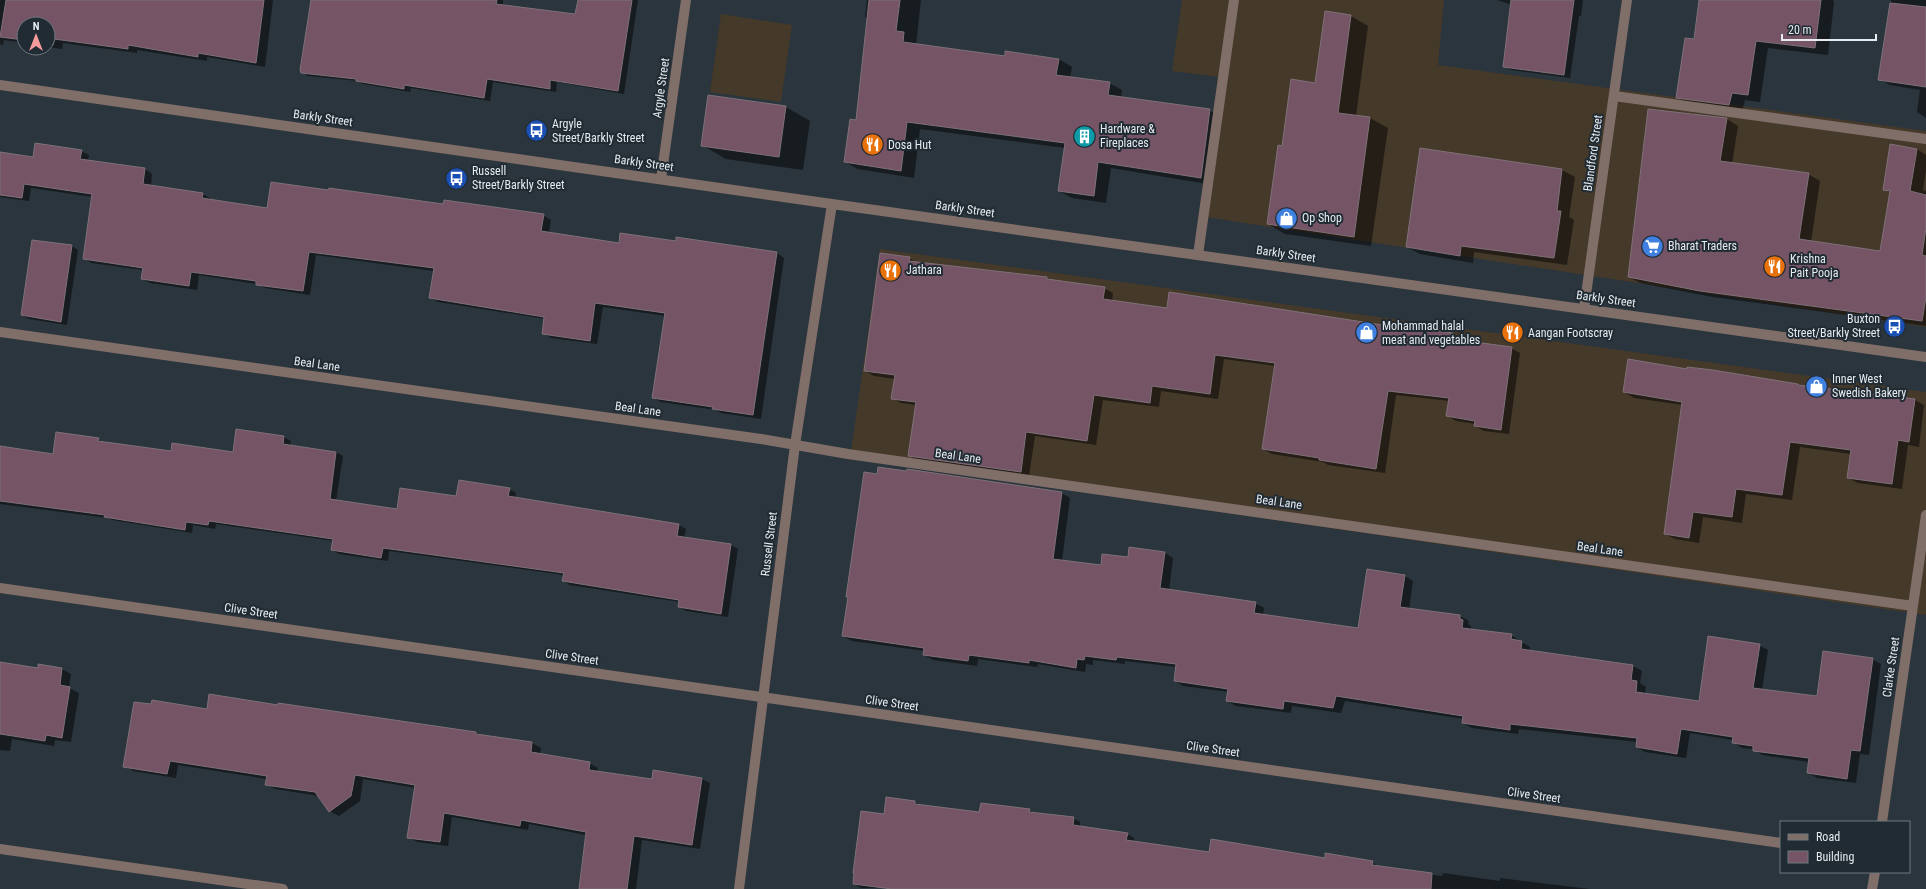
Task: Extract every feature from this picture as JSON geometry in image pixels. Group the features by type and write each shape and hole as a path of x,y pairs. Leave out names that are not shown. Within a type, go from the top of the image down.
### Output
{"street":[{"name":"Argyle Street","path":"661,179 686,0"},
{"path":"1198,255 1234,0"},
{"name":"Blandford Street","path":"1584,309 1627,0"},
{"name":"Barkly Street","path":"0,85 832,204 1926,357"},
{"path":"1614,96 1926,139"},
{"name":"Russell Street","path":"739,889 795,445 832,204"},
{"name":"Beal Lane","path":"0,332 1913,606"},
{"name":"Clarke Street","path":"1882,821 1926,515"},
{"name":"Clive Street","path":"0,588 1780,843"},
{"path":"0,849 284,889"},
{"path":"1872,889 1875,873"}],"shaded area":[{"path":"1182,0 1444,0 1438,65 1926,131 1926,327 1199,216 1218,77 1172,71"},
{"path":"721,14 792,25 781,102 710,92"},
{"path":"880,249 1926,392 1926,615 850,458"}],"building":[{"path":"6,0 264,0 256,63 198,53 198,57 128,45 128,49 56,39 56,16 16,16 16,39 0,37"},
{"path":"311,0 497,0 496,4 575,14 578,0 632,0 618,91 550,80 550,89 487,79 484,98 404,85 404,89 356,81 356,79 301,73 300,70"},
{"path":"869,0 900,0 896,31 904,32 903,42 1005,56 1005,51 1059,59 1056,75 1110,82 1108,95 1210,109 1201,178 1098,162 1094,196 1058,191 1065,143 907,122 901,171 844,162 850,119 856,120"},
{"path":"1511,0 1574,0 1564,75 1503,67"},
{"path":"1699,0 1821,0 1815,48 1756,41 1748,95 1732,93 1729,105 1676,98 1685,38 1694,39"},
{"path":"1890,3 1926,7 1926,87 1878,80"},
{"path":"1325,11 1351,15 1338,113 1370,117 1354,237 1267,224 1278,145 1282,146 1291,79 1315,83"},
{"path":"708,95 786,106 779,157 701,146"},
{"path":"1648,109 1727,118 1720,161 1809,173 1799,239 1880,251 1890,191 1883,190 1890,144 1917,149 1910,191 1926,195 1926,228 1922,255 1926,256 1926,297 1922,321 1700,291 1628,277"},
{"path":"35,143 82,150 80,159 145,168 143,184 203,193 202,198 267,208 271,182 328,190 329,188 443,204 444,200 544,214 541,231 619,243 620,233 676,241 676,237 777,252 753,415 712,409 713,407 652,398 665,313 595,303 590,341 542,334 544,317 429,298 434,268 309,252 303,291 256,285 256,281 191,272 189,286 141,279 143,268 83,259 92,194 24,184 22,198 0,195 0,152 33,157"},
{"path":"1420,148 1562,169 1557,211 1561,211 1554,258 1461,246 1460,256 1406,247"},
{"path":"32,240 72,245 61,322 21,315"},
{"path":"880,253 910,257 909,261 1047,277 1047,279 1105,287 1103,299 1167,308 1169,292 1402,328 1402,326 1453,333 1452,339 1512,347 1501,430 1474,426 1475,421 1446,416 1449,398 1388,391 1376,469 1262,449 1275,363 1215,355 1210,394 1152,386 1150,403 1094,395 1087,441 1026,432 1021,472 908,456 916,402 891,399 895,375 864,371"},
{"path":"1628,359 1687,369 1687,367 1713,370 1798,385 1915,399 1909,442 1898,440 1892,484 1847,478 1851,450 1790,442 1782,495 1736,489 1732,517 1693,512 1689,538 1664,534 1682,402 1623,392"},
{"path":"236,429 284,436 283,444 336,452 330,499 397,509 400,488 456,496 459,480 510,488 508,496 679,524 677,536 731,544 721,614 678,607 679,600 562,581 564,573 383,548 381,558 331,550 333,539 209,521 208,525 186,522 185,530 104,517 105,515 0,501 0,446 53,454 56,432 99,438 98,441 171,451 172,443 233,452"},
{"path":"878,467 906,471 907,469 1062,492 1053,559 1101,565 1102,554 1128,557 1129,547 1165,552 1160,588 1256,602 1254,613 1358,628 1367,569 1405,575 1400,607 1460,615 1460,619 1463,620 1462,628 1512,634 1511,639 1522,641 1521,649 1633,665 1631,680 1637,681 1636,692 1699,701 1708,636 1760,644 1753,688 1817,696 1823,651 1873,658 1860,751 1851,750 1847,779 1807,773 1809,758 1753,751 1753,746 1732,743 1733,737 1681,729 1677,754 1636,747 1637,738 1510,724 1510,730 1462,723 1463,716 1336,696 1333,708 1284,701 1283,709 1226,701 1228,689 1174,681 1176,664 1117,657 1116,660 1085,656 1084,660 1077,659 1076,668 1029,660 1029,663 969,655 968,661 923,655 924,648 842,636 848,597 846,597 864,472 877,474"},
{"path":"0,662 38,668 38,664 62,668 60,685 70,687 62,738 46,735 45,741 0,734"},
{"path":"209,694 476,732 476,734 532,742 531,752 590,762 589,770 652,779 653,770 702,778 692,845 634,836 627,889 579,889 586,832 521,820 520,826 444,813 440,842 407,838 415,785 355,775 351,796 329,812 315,792 265,785 267,776 170,761 167,774 123,767 134,702 151,704 152,700 207,709"},
{"path":"886,797 915,801 915,804 979,812 981,803 1030,809 1029,812 1074,817 1073,825 1128,833 1126,840 1209,852 1211,839 1325,858 1325,853 1373,861 1372,865 1432,873 1431,889 892,889 853,884 861,811 884,814"}],"place":[{"name":"Argyle Street/Barkly Street","path":"537,131"},
{"name":"Hardware & Fireplaces","path":"1084,136"},
{"name":"Dosa Hut","path":"873,145"},
{"name":"Russell Street/Barkly Street","path":"456,178"},
{"name":"Op Shop","path":"1287,218"},
{"name":"Bharat Traders","path":"1652,246"},
{"name":"Krishna Pait Pooja","path":"1775,266"},
{"name":"Jathara","path":"891,270"},
{"name":"Buxton Street/Barkly Street","path":"1895,326"},
{"name":"Mohammad halal meat and vegetables","path":"1367,333"},
{"name":"Aangan Footscray","path":"1512,333"},
{"name":"Inner West Swedish Bakery","path":"1817,386"}]}
